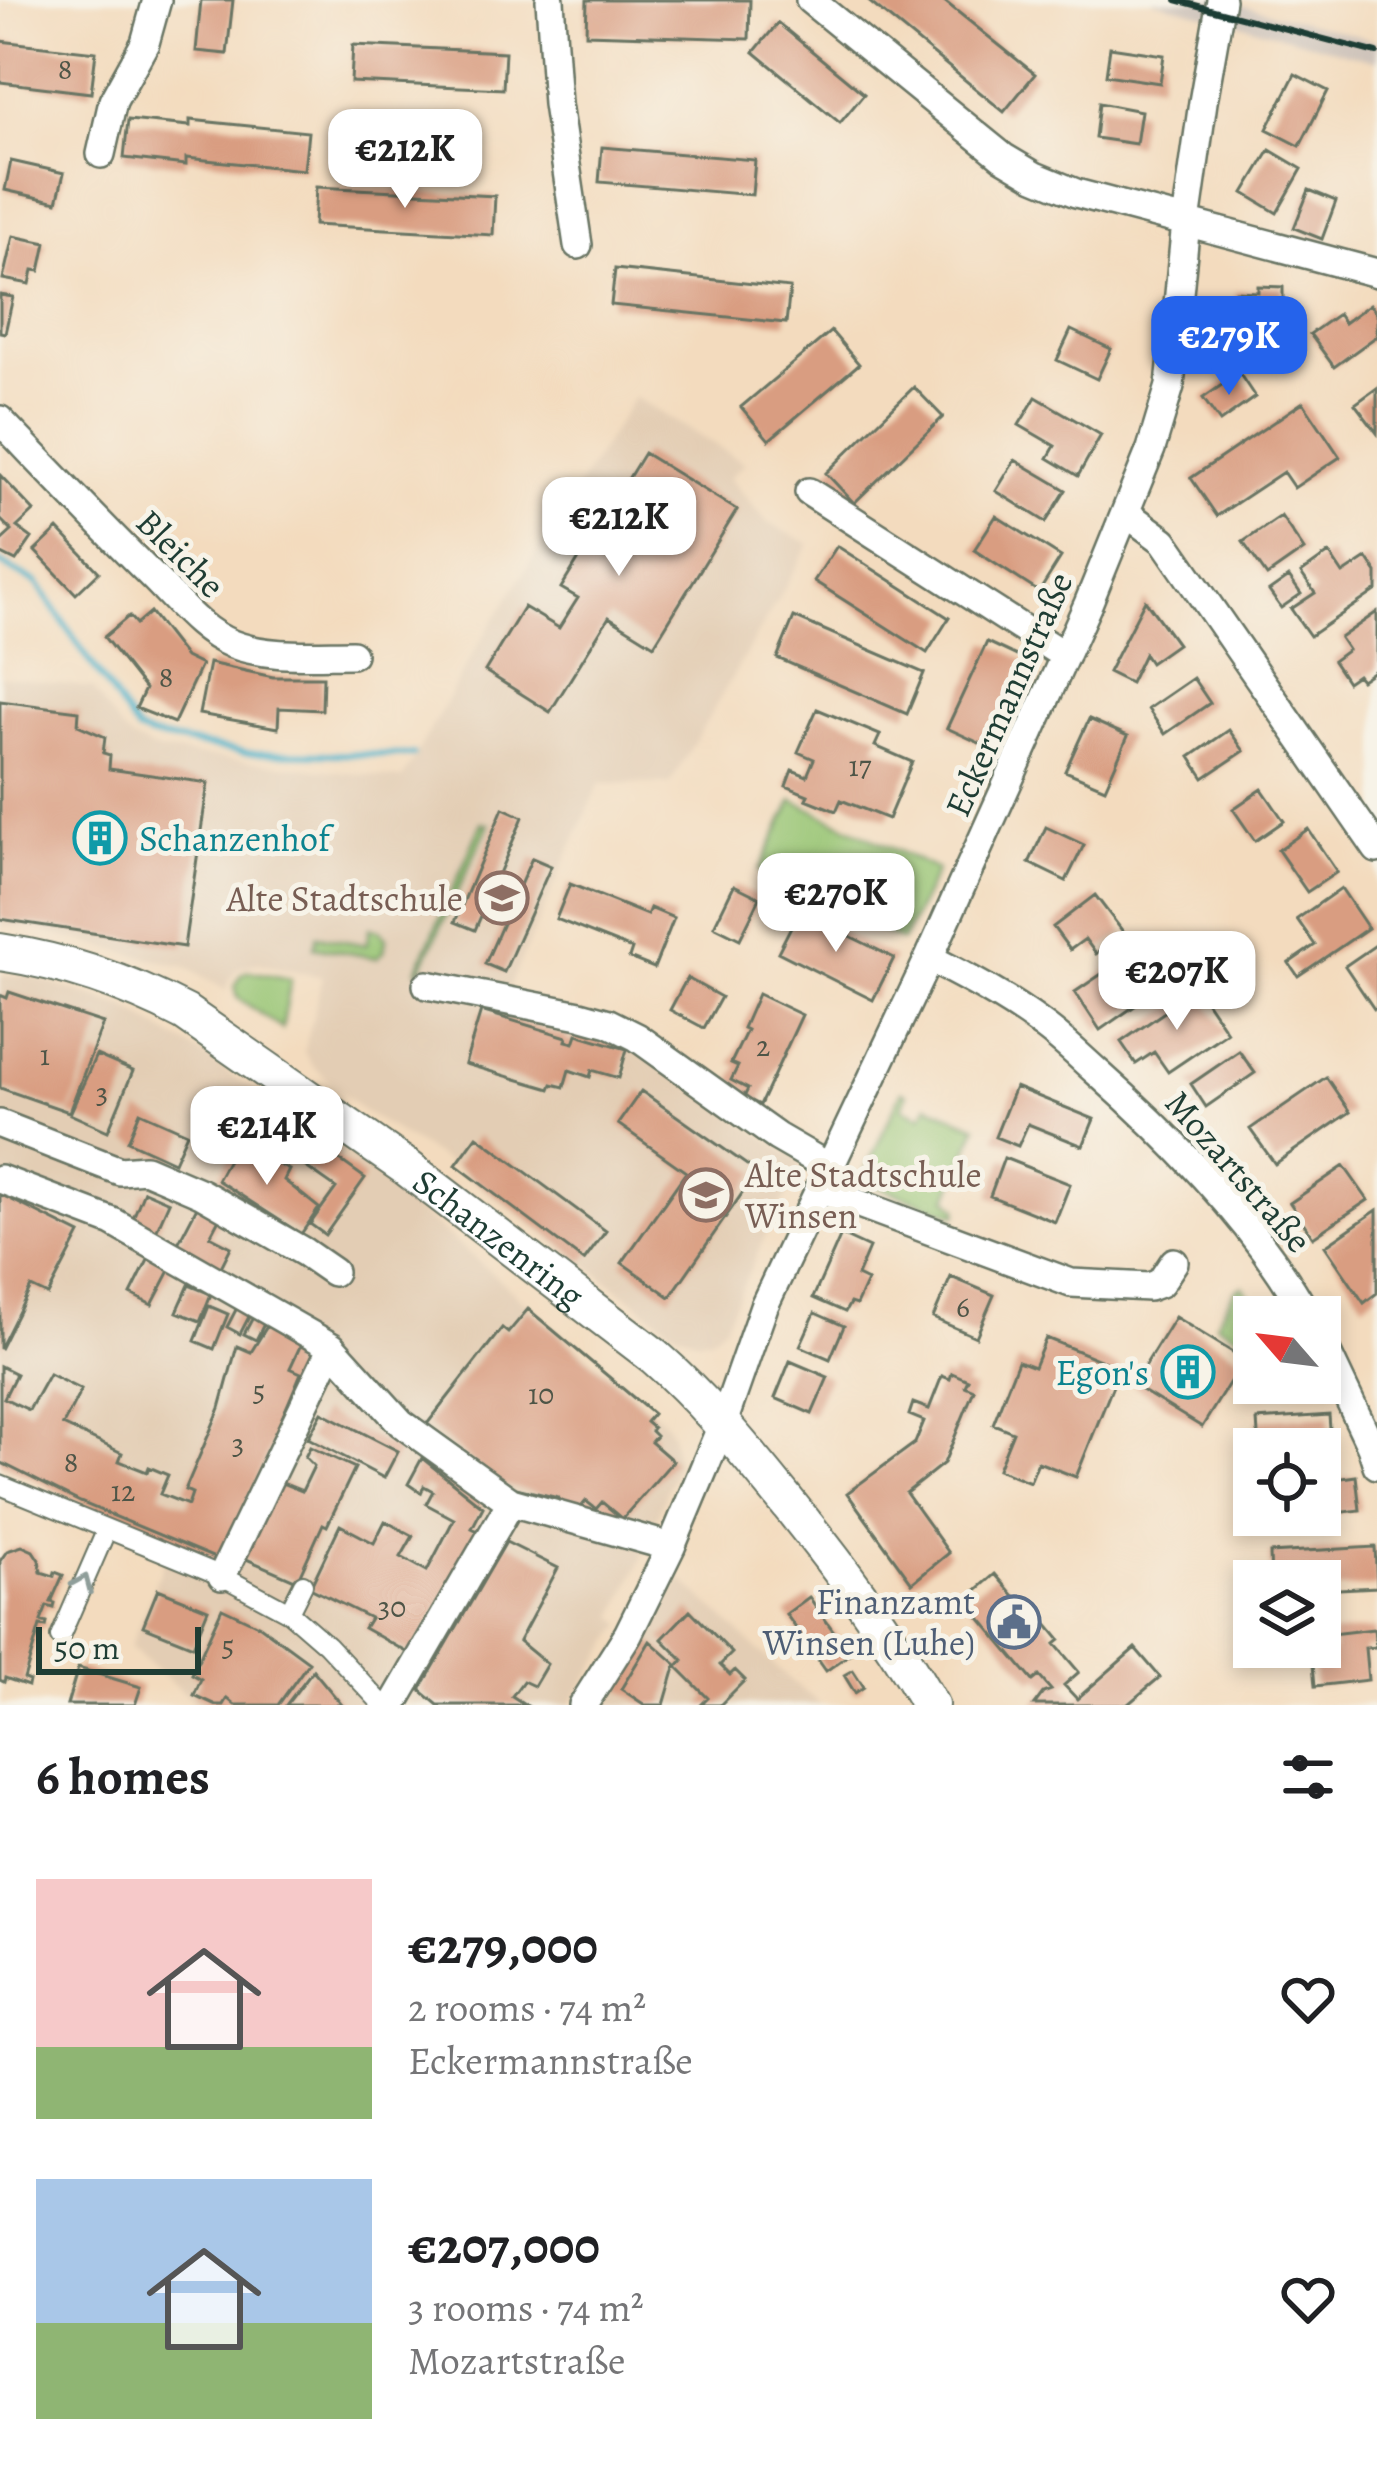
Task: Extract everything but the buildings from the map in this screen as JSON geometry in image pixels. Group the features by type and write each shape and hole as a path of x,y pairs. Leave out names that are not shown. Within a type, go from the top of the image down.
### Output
{"main road":[{"name":"Schanzenring","path":"0,952 104,976 184,1013 406,1167 654,1355 723,1424 876,1616 930,1705"}],"street":[{"path":"101,154 113,101 146,43 157,0"},
{"path":"550,0 557,104 578,245"},
{"path":"810,0 1003,157 1035,176 1076,194 1377,273"},
{"name":"Eckermannstraße","path":"583,1705 628,1634 670,1547 723,1424 764,1306 929,958 1065,656 1151,449 1169,386 1186,222 1221,0"},
{"name":"Bleiche","path":"0,420 215,636 263,651 352,654"},
{"path":"809,492 1065,656"},
{"path":"1126,513 1164,541 1377,849"},
{"name":"Mozartstraße","path":"929,958 997,993 1044,1026 1122,1094 1179,1149 1262,1246 1297,1296"},
{"path":"427,985 608,1023 637,1037 777,1137 824,1178 1071,1283 1149,1287 1160,1283 1174,1262"},
{"path":"0,1124 120,1171 145,1169 201,1193 333,1272"},
{"path":"0,1179 113,1222 332,1347 401,1423 511,1502 670,1547"},
{"path":"222,1576 332,1347"},
{"path":"1341,1382 1377,1465"},
{"path":"0,1485 222,1576 289,1612 382,1705"},
{"path":"393,1705 511,1502"},
{"path":"60,1637 107,1529"},
{"path":"289,1612 302,1584"}],"shaded area":[{"path":"1151,0 1222,0 1377,41 1377,61"},
{"name":"Alte Stadtschule","path":"634,397 745,463 729,478 768,523 810,544 670,784 600,783 501,1005 637,1050 799,1161 799,1175 725,1324 713,1336 697,1339 674,1330 451,1165 360,1109 311,1064 304,1052 323,977 257,963 237,969 227,991 186,967 0,925 0,676 92,688 121,730 158,751 402,779 478,646"},
{"path":"27,975 126,1008 372,1171 666,1422 676,1465 615,1616 623,1624 570,1705 411,1705 396,1689 379,1705 198,1705 130,1647 172,1541 0,1462 0,976"},
{"path":"681,1579 793,1682 822,1705 601,1705"}],"green space":[{"path":"793,800 937,870 902,941 759,871"},
{"path":"482,823 489,824 417,970"},
{"path":"370,928 386,938 377,958 314,947 317,936 366,945"},
{"path":"249,971 291,979 282,1029 238,998 235,986"},
{"path":"902,1091 907,1094 902,1108 922,1116 928,1105 977,1126 948,1198 958,1208 957,1215 868,1183 864,1174"},
{"path":"1243,1286 1249,1296 1233,1296 1233,1332 1216,1323 1235,1290"}],"waterway":[{"path":"0,563 37,583 137,731 247,753 413,755"}],"railway":[{"path":"1176,0 1377,53"}],"place":[{"name":"Schanzenhof","path":"100,838"},
{"name":"Alte Stadtschule","path":"502,898"},
{"name":"Alte Stadtschule Winsen","path":"706,1195"},
{"name":"Egon's","path":"1188,1372"},
{"name":"Finanzamt Winsen (Luhe)","path":"1014,1622"}]}
